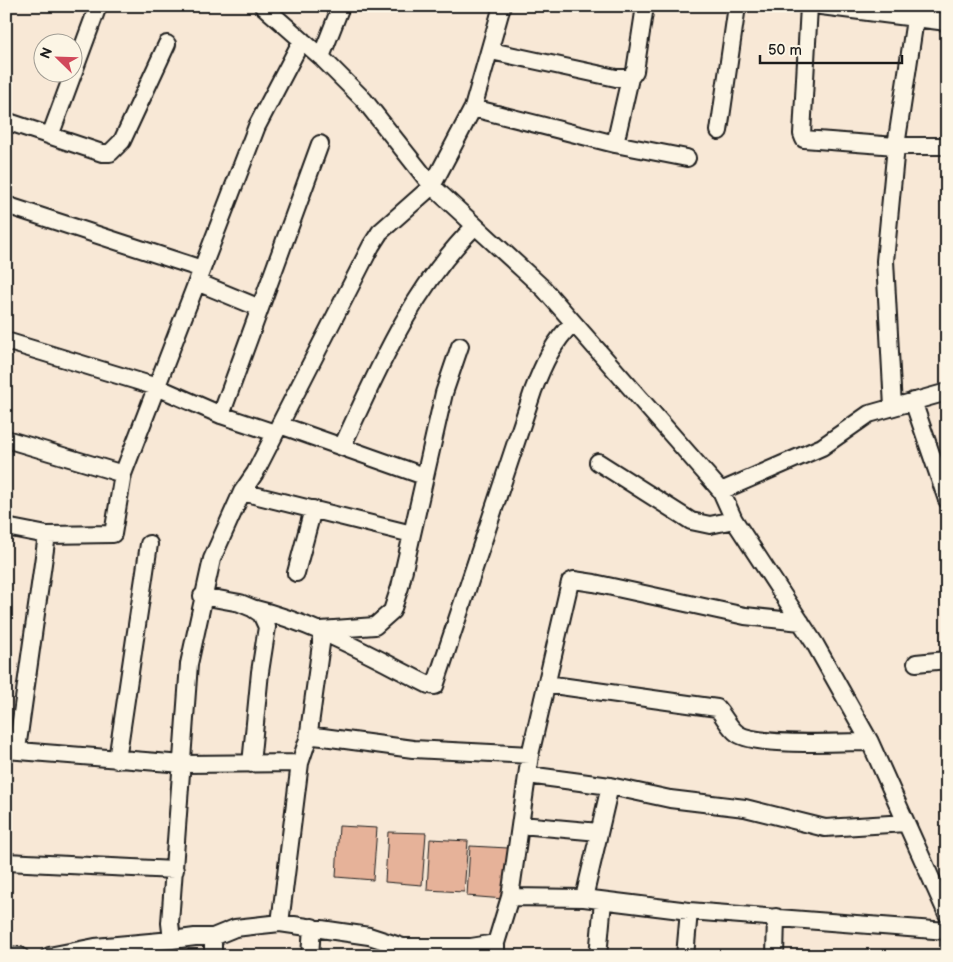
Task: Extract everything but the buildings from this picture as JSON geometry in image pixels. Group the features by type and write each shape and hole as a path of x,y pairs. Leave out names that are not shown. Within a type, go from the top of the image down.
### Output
{"street":[{"path":"50,136 98,6"},
{"path":"263,6 321,57 388,128 432,186 544,289 721,492 734,520 801,622 870,742 906,823 940,885 947,914"},
{"path":"321,57 341,6"},
{"path":"172,940 170,923 190,664 202,596 212,559 242,492 255,473 353,279 380,232 432,186 473,108 491,51 502,6"},
{"path":"615,144 630,78 635,71 645,6"},
{"path":"719,131 737,6"},
{"path":"809,6 802,134 804,139 896,146 947,146"},
{"path":"821,6 916,13 947,22"},
{"path":"893,407 885,261 896,146 916,13"},
{"path":"6,527 47,535 113,534 123,474 257,126 302,40"},
{"path":"6,121 102,154 110,153 122,141 167,44"},
{"path":"491,51 616,78 630,78"},
{"path":"473,108 615,144 687,158"},
{"path":"221,415 320,144"},
{"path":"6,205 200,275 260,308"},
{"path":"342,447 386,352 443,259 475,226"},
{"path":"202,596 281,615 321,630 429,685 436,686 536,382 550,352 563,333 573,323"},
{"path":"6,342 157,387 221,415 342,447 424,476"},
{"path":"321,630 375,626 392,611 400,587 444,393 460,346"},
{"path":"721,492 822,447 869,414 947,392"},
{"path":"914,402 947,500"},
{"path":"6,439 123,474"},
{"path":"598,462 691,521 710,526 734,520"},
{"path":"242,492 412,534"},
{"path":"296,573 313,509"},
{"path":"10,750 18,742 47,535"},
{"path":"117,760 149,544"},
{"path":"49,956 79,949 128,950 172,940 195,937 213,938 235,928 280,923 369,936 403,952 471,947 496,949 510,897 530,755 569,584 574,580 745,616 801,622"},
{"path":"251,764 260,672 267,627 260,614 252,608"},
{"path":"280,923 300,763 308,739 321,644 321,630"},
{"path":"916,663 947,660"},
{"path":"546,684 717,708 727,720 732,730 741,736 764,741 870,742"},
{"path":"308,739 313,736 413,749 530,755"},
{"path":"10,750 183,764 300,763"},
{"path":"528,775 610,786 670,799 746,808 825,828 906,823"},
{"path":"584,898 610,786"},
{"path":"521,825 599,832"},
{"path":"6,862 175,870"},
{"path":"510,897 584,898 689,910 947,931"},
{"path":"598,956 603,901"},
{"path":"685,956 689,910"},
{"path":"774,956 776,917"},
{"path":"310,956 312,927"},
{"path":"213,938 213,956"},
{"path":"6,954 20,956"}]}
